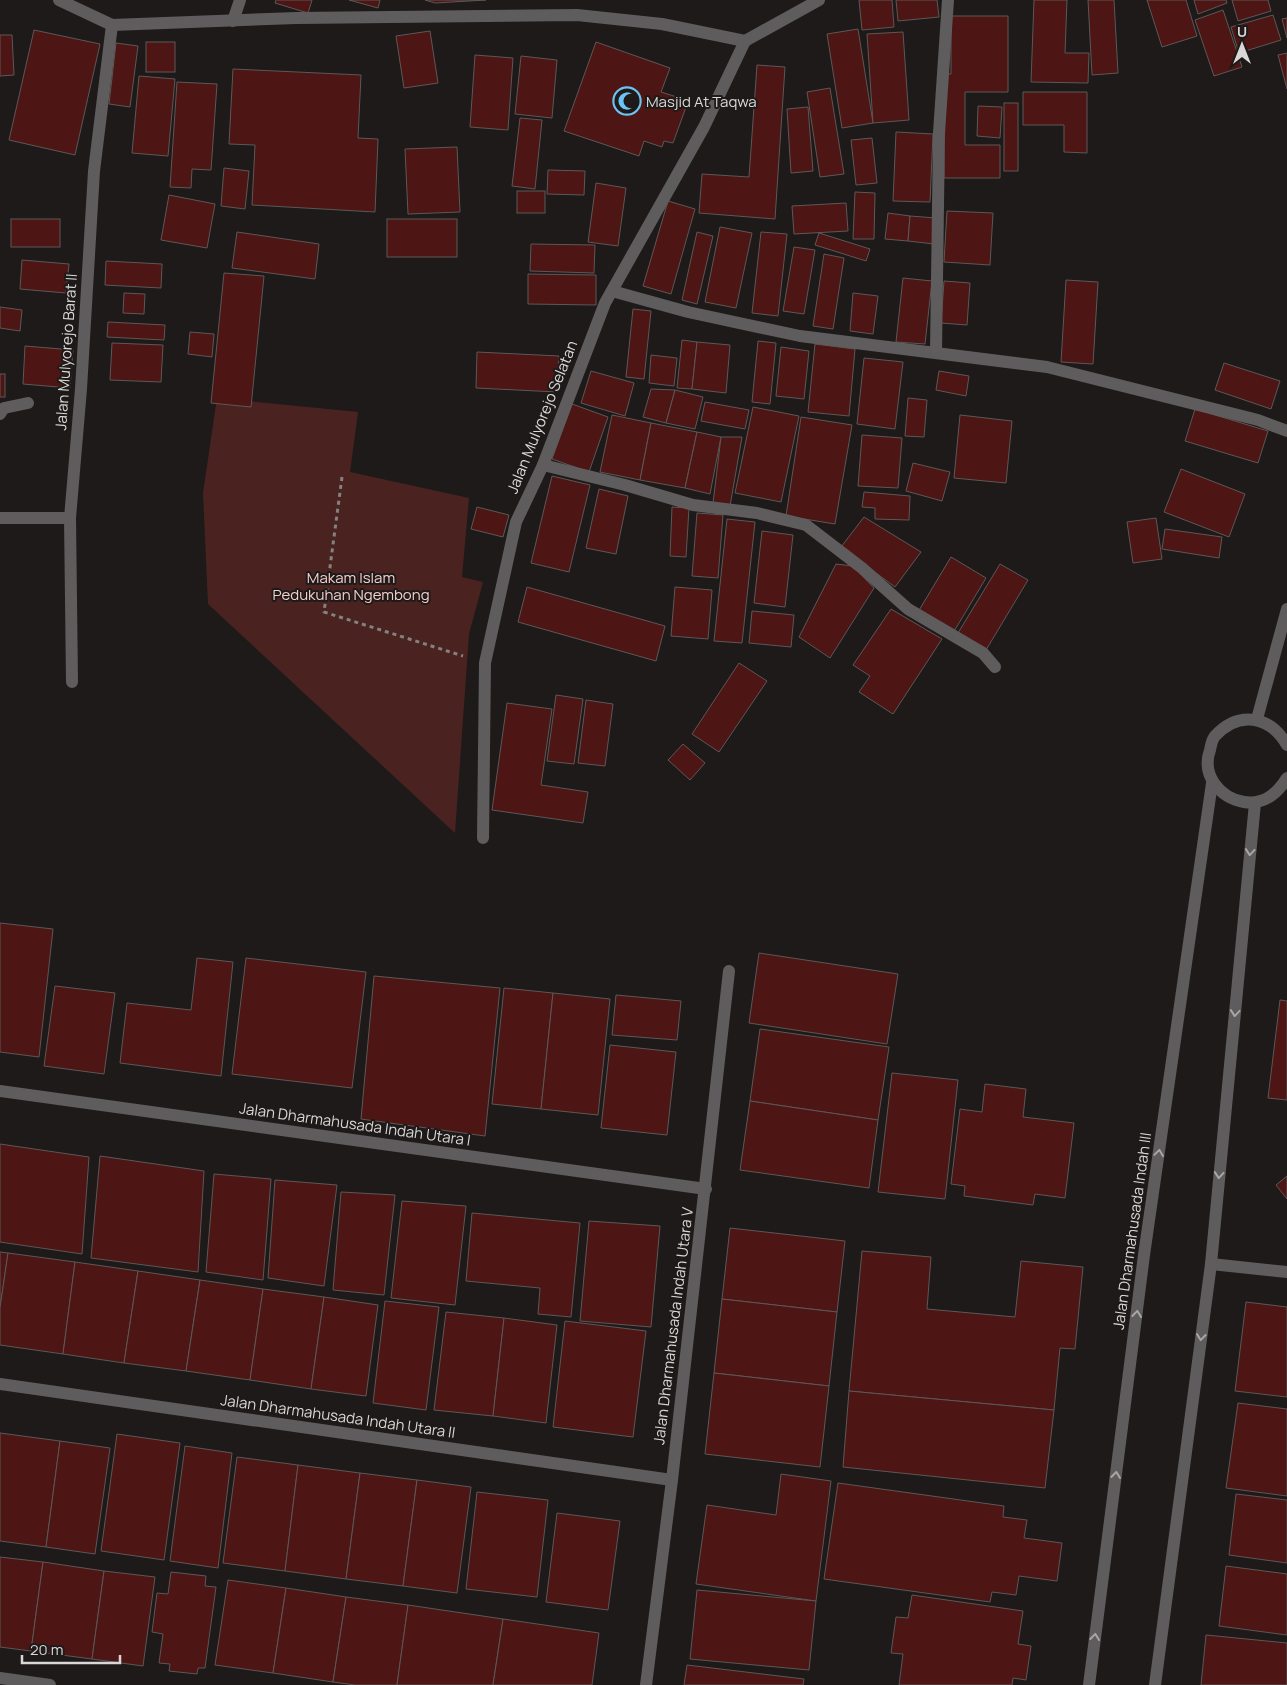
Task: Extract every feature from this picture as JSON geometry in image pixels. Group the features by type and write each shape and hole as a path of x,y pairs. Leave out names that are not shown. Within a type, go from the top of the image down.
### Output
{"street":[{"path":"59,0 112,25 296,18 577,15 662,24 745,41 819,0"},
{"path":"233,21 240,0"},
{"path":"936,352 939,133 941,75 945,59 948,0"},
{"name":"Jalan Mulyorejo Barat II","path":"72,682 70,518 81,389 94,172 112,25"},
{"name":"Jalan Mulyorejo Selatan","path":"483,838 485,663 516,522 544,465 605,303 704,127 745,41"},
{"path":"612,291 688,312 800,336 1047,367 1258,420 1287,431"},
{"path":"0,414 4,408 28,403"},
{"path":"544,465 625,485 693,505 757,513 806,525 862,568 908,609 984,653 995,666"},
{"path":"0,518 70,518"},
{"path":"1257,719 1287,609"},
{"path":"1287,745 1283,731 1257,719 1233,722 1214,737 1206,760 1212,783 1231,799 1255,803 1282,794 1287,778"},
{"name":"Jalan Dharmahusada Indah III","path":"1089,1685 1144,1255 1212,783"},
{"path":"1156,1685 1211,1264 1255,803"},
{"name":"Jalan Dharmahusada Indah Utara V","path":"646,1685 706,1189 729,971"},
{"name":"Jalan Dharmahusada Indah Utara I","path":"0,1091 706,1189"},
{"path":"1211,1264 1287,1272"},
{"name":"Jalan Dharmahusada Indah Utara II","path":"0,1384 672,1480"},
{"path":"0,1678 50,1685"}],"path":[{"path":"342,477 324,612 485,663"}],"green space":[{"name":"Makam Islam Pedukuhan Ngembong","path":"217,398 358,412 350,472 469,498 462,577 483,582 469,634 455,833 208,604 203,493"}],"building":[{"path":"276,0 312,0 308,13 275,3"},
{"path":"349,0 380,0 378,8"},
{"path":"425,0 486,0 435,3"},
{"path":"859,0 892,0 894,27 862,30"},
{"path":"896,0 937,0 939,17 898,21"},
{"path":"1034,0 1067,0 1065,53 1089,53 1088,83 1031,82"},
{"path":"1088,0 1114,0 1118,73 1092,75"},
{"path":"1147,0 1186,0 1197,36 1162,47"},
{"path":"1194,0 1226,0 1227,3 1198,14"},
{"path":"1232,0 1268,0 1271,11 1238,21"},
{"path":"1223,10 1242,67 1214,76 1195,20"},
{"path":"1273,15 1281,40 1239,53 1231,27"},
{"path":"951,16 1008,16 1008,92 965,92 965,145 1000,145 1000,178 944,178 943,74 951,74"},
{"path":"1287,18 1287,38 1282,19"},
{"path":"858,29 873,123 842,128 827,34"},
{"path":"34,30 100,44 75,155 9,140"},
{"path":"430,31 438,83 404,88 396,36"},
{"path":"903,32 909,120 873,123 867,34"},
{"path":"0,35 12,35 14,75 0,76"},
{"path":"146,42 175,42 175,72 146,72"},
{"name":"Masjid At Taqwa","path":"596,42 670,68 661,92 680,98 678,104 686,107 673,143 664,141 662,147 644,141 639,156 564,131"},
{"path":"116,43 138,46 130,107 109,104"},
{"path":"1287,53 1287,89 1278,55"},
{"path":"475,55 513,58 508,130 470,127"},
{"path":"521,56 557,60 552,118 515,114"},
{"path":"757,65 785,67 775,219 699,213 702,174 749,177"},
{"path":"233,69 361,75 358,138 378,139 375,212 252,205 255,145 229,144"},
{"path":"139,76 175,79 168,156 132,153"},
{"path":"177,82 217,84 211,170 192,169 191,188 170,187"},
{"path":"830,88 844,174 820,177 807,92"},
{"path":"1023,92 1087,92 1087,153 1064,152 1064,125 1023,125"},
{"path":"1004,103 1018,103 1018,171 1004,171"},
{"path":"978,106 1002,107 1000,138 977,136"},
{"path":"808,107 813,171 791,173 787,109"},
{"path":"520,118 542,120 535,189 512,186"},
{"path":"896,132 933,134 930,202 893,201"},
{"path":"872,138 877,183 856,185 851,140"},
{"path":"457,147 460,212 408,214 405,149"},
{"path":"224,168 249,171 245,209 221,206"},
{"path":"548,170 585,171 584,195 547,194"},
{"path":"596,183 626,188 618,246 588,242"},
{"path":"517,191 545,191 545,213 517,213"},
{"path":"855,192 875,193 874,239 853,239"},
{"path":"169,195 215,204 207,248 161,240"},
{"path":"668,201 695,209 671,294 643,286"},
{"path":"846,203 848,231 794,234 792,206"},
{"path":"947,211 993,213 990,265 944,262"},
{"path":"888,213 910,216 908,241 885,239"},
{"path":"910,216 936,218 934,244 908,241"},
{"path":"11,219 60,219 60,247 11,247"},
{"path":"387,219 457,219 457,257 387,257"},
{"path":"720,227 752,233 736,308 705,302"},
{"path":"237,232 319,244 315,279 232,268"},
{"path":"697,232 713,236 697,304 682,300"},
{"path":"761,232 787,234 778,316 752,313"},
{"path":"819,233 870,249 866,261 815,245"},
{"path":"531,244 595,245 594,273 530,271"},
{"path":"794,247 815,250 804,314 783,311"},
{"path":"824,254 844,258 833,329 813,326"},
{"path":"22,260 69,264 66,293 20,289"},
{"path":"106,261 162,264 161,288 105,285"},
{"path":"224,273 264,276 251,407 211,403"},
{"path":"528,274 596,275 596,305 528,304"},
{"path":"903,278 932,281 925,344 896,342"},
{"path":"1066,280 1098,282 1093,364 1061,362"},
{"path":"944,281 970,283 967,325 941,323"},
{"path":"124,293 145,294 144,314 123,313"},
{"path":"853,293 878,296 873,334 850,331"},
{"path":"0,307 22,310 20,331 0,328"},
{"path":"633,309 651,311 644,379 626,377"},
{"path":"108,322 165,325 164,340 107,337"},
{"path":"190,332 214,334 212,357 188,354"},
{"path":"682,340 697,342 692,389 677,388"},
{"path":"758,341 776,343 770,404 752,402"},
{"path":"697,342 730,345 726,393 692,389"},
{"path":"112,343 163,345 161,382 110,380"},
{"path":"815,344 855,349 849,416 808,412"},
{"path":"25,346 73,350 70,388 23,384"},
{"path":"781,347 809,351 804,399 776,396"},
{"path":"477,352 559,356 557,392 476,388"},
{"path":"651,355 677,358 674,386 649,383"},
{"path":"864,358 903,362 895,429 857,424"},
{"path":"1224,363 1280,381 1271,409 1215,390"},
{"path":"591,371 634,383 625,416 581,403"},
{"path":"939,371 969,376 966,396 936,390"},
{"path":"0,374 5,374 5,397 0,397"},
{"path":"651,389 675,390 666,423 643,417"},
{"path":"675,390 703,397 695,429 666,423"},
{"path":"908,398 927,400 924,437 905,436"},
{"path":"705,402 749,410 745,429 701,421"},
{"path":"572,404 608,417 589,472 552,459"},
{"path":"753,407 799,416 781,502 735,493"},
{"path":"1195,409 1268,431 1258,463 1185,441"},
{"path":"612,415 651,423 640,480 600,472"},
{"path":"960,415 1012,421 1006,483 954,478"},
{"path":"801,417 852,425 835,524 786,516"},
{"path":"651,423 697,432 685,488 640,480"},
{"path":"697,432 721,437 710,494 685,488"},
{"path":"862,435 902,438 898,488 858,486"},
{"path":"721,437 742,437 730,506 713,503"},
{"path":"913,463 950,472 942,501 906,491"},
{"path":"1181,469 1245,494 1229,537 1164,512"},
{"path":"552,476 590,485 569,572 531,563"},
{"path":"599,489 628,496 616,554 586,548"},
{"path":"864,492 910,496 909,520 875,519 875,508 862,507"},
{"path":"477,507 509,515 503,537 471,529"},
{"path":"672,507 689,508 686,557 670,556"},
{"path":"697,513 723,515 718,578 692,576"},
{"path":"864,517 921,552 895,587 841,547"},
{"path":"1156,518 1162,559 1133,563 1127,522"},
{"path":"727,519 755,522 742,643 714,641"},
{"path":"1165,529 1222,537 1219,558 1162,549"},
{"path":"762,531 793,535 785,607 754,603"},
{"path":"951,557 986,578 953,633 918,612"},
{"path":"836,564 853,566 874,588 830,658 799,637"},
{"path":"1000,564 1028,580 986,650 958,633"},
{"path":"527,587 665,626 656,661 518,622"},
{"path":"675,587 712,590 708,639 671,636"},
{"path":"891,609 942,639 893,714 859,692 870,676 853,665"},
{"path":"752,611 794,615 791,647 749,643"},
{"path":"739,663 767,681 719,752 692,734"},
{"path":"556,695 583,699 574,764 547,761"},
{"path":"586,700 613,704 605,766 578,763"},
{"path":"507,703 552,709 541,785 588,792 583,823 492,810"},
{"path":"683,744 705,763 690,780 668,760"},
{"path":"0,923 53,929 39,1057 0,1052"},
{"path":"759,953 898,974 887,1044 749,1023"},
{"path":"197,958 233,962 221,1076 120,1063 127,1003 191,1010"},
{"path":"246,958 366,972 352,1088 232,1074"},
{"path":"374,976 500,988 485,1136 361,1119"},
{"path":"55,986 115,993 104,1074 44,1066"},
{"path":"504,988 553,993 541,1109 492,1104"},
{"path":"553,993 610,999 598,1115 541,1109"},
{"path":"616,995 681,1001 677,1040 612,1035"},
{"path":"1280,1000 1287,1001 1287,1100 1268,1098"},
{"path":"760,1029 889,1047 878,1120 750,1101"},
{"path":"610,1045 676,1052 667,1135 601,1128"},
{"path":"892,1073 958,1080 945,1199 878,1192"},
{"path":"985,1084 1026,1089 1023,1117 1074,1123 1065,1198 1035,1194 1033,1205 964,1196 965,1186 951,1184 960,1109 982,1112"},
{"path":"750,1101 878,1120 869,1188 740,1170"},
{"path":"0,1144 89,1157 82,1254 0,1242"},
{"path":"100,1156 204,1171 198,1272 91,1258"},
{"path":"214,1174 271,1179 263,1280 206,1272"},
{"path":"1287,1176 1287,1199 1276,1185"},
{"path":"275,1180 337,1185 324,1286 268,1278"},
{"path":"341,1192 395,1195 384,1295 333,1290"},
{"path":"402,1201 466,1206 455,1305 391,1298"},
{"path":"472,1213 580,1223 571,1317 538,1314 540,1288 466,1281"},
{"path":"589,1221 660,1226 651,1327 580,1321"},
{"path":"730,1228 845,1241 837,1312 722,1299"},
{"path":"862,1251 931,1257 927,1309 1015,1317 1021,1261 1083,1267 1075,1349 1060,1348 1054,1410 849,1391"},
{"path":"0,1252 8,1253 0,1308"},
{"path":"8,1253 75,1262 63,1354 0,1345 0,1308"},
{"path":"75,1262 138,1271 124,1363 63,1354"},
{"path":"138,1271 200,1280 186,1371 124,1363"},
{"path":"200,1280 263,1289 250,1380 186,1371"},
{"path":"263,1289 324,1297 311,1389 250,1380"},
{"path":"324,1297 378,1305 366,1396 311,1389"},
{"path":"722,1299 837,1312 829,1386 714,1373"},
{"path":"385,1301 439,1307 426,1410 373,1403"},
{"path":"1246,1302 1287,1307 1287,1397 1235,1391"},
{"path":"446,1312 504,1318 493,1416 434,1410"},
{"path":"504,1318 557,1325 546,1423 493,1416"},
{"path":"565,1321 646,1331 633,1437 553,1427"},
{"path":"714,1373 829,1386 820,1467 705,1454"},
{"path":"849,1391 1054,1410 1045,1488 843,1467"},
{"path":"1238,1403 1287,1409 1287,1496 1226,1488"},
{"path":"0,1433 60,1441 46,1547 0,1541"},
{"path":"117,1434 180,1443 164,1560 101,1551"},
{"path":"60,1441 110,1448 95,1554 46,1547"},
{"path":"185,1446 232,1453 218,1568 170,1561"},
{"path":"237,1457 298,1465 285,1571 223,1563"},
{"path":"298,1465 360,1473 346,1579 285,1571"},
{"path":"360,1473 417,1480 403,1586 346,1579"},
{"path":"781,1474 831,1481 816,1601 696,1584 707,1505 776,1515"},
{"path":"417,1480 471,1487 457,1593 403,1586"},
{"path":"838,1483 1004,1506 1003,1517 1027,1520 1024,1538 1062,1543 1057,1581 1019,1576 1016,1595 992,1592 990,1602 824,1579"},
{"path":"477,1492 548,1500 537,1597 466,1589"},
{"path":"1236,1494 1287,1500 1287,1563 1229,1555"},
{"path":"557,1513 620,1521 608,1610 546,1602"},
{"path":"0,1557 43,1562 31,1651 0,1647"},
{"path":"43,1562 104,1571 92,1659 31,1651"},
{"path":"1226,1566 1287,1574 1287,1635 1219,1626"},
{"path":"104,1571 155,1577 143,1666 92,1659"},
{"path":"171,1572 206,1576 205,1586 216,1587 205,1668 198,1668 197,1674 169,1671 170,1664 159,1663 163,1634 152,1632 157,1593 168,1594"},
{"path":"228,1580 286,1588 273,1673 215,1665"},
{"path":"286,1588 346,1597 333,1682 273,1673"},
{"path":"697,1590 816,1601 809,1670 690,1659"},
{"path":"912,1595 1023,1611 1018,1644 1031,1646 1026,1680 1013,1678 1012,1685 899,1685 903,1654 891,1653 896,1617 908,1618"},
{"path":"346,1597 408,1605 397,1685 355,1685 333,1682"},
{"path":"408,1605 503,1619 493,1685 397,1685"},
{"path":"503,1619 599,1633 592,1685 493,1685"},
{"path":"1206,1635 1287,1643 1287,1685 1201,1685"},
{"path":"687,1665 804,1679 803,1685 684,1685"}],"place":[{"name":"Masjid At Taqwa","path":"627,101"}]}
